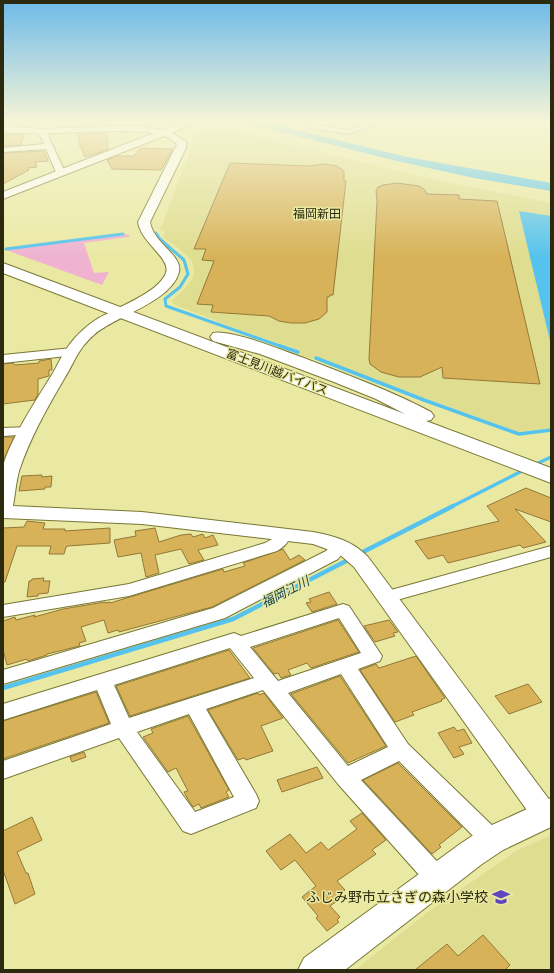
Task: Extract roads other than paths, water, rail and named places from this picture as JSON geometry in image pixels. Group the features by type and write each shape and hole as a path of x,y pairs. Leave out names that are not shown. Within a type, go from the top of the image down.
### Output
{"highway":[{"path":"3,254 77,282"},
{"name":"富士見川越バイパス","path":"3,260 77,282 122,311"},
{"name":"富士見川越バイパス","path":"3,268 122,311 250,353 434,422 537,465"},
{"path":"3,274 98,311 122,311"},
{"name":"富士見川越バイパス","path":"202,338 537,465"}],"main road":[{"path":"316,970 436,878 492,840 548,813"}],"street":[{"path":"58,167 63,172"},
{"path":"3,196 74,167"},
{"path":"171,167 147,214 144,222 144,228 147,234 172,262 173,270 168,280 160,290 122,311 85,335 72,352 40,407 20,446 10,472 3,511 142,518 283,534 313,538 350,552 386,597 548,813"},
{"path":"3,358 72,352"},
{"path":"3,432 28,430"},
{"path":"3,611 129,590 271,547 281,541 283,534"},
{"path":"386,597 551,551"},
{"path":"3,677 218,613 302,572 332,555 350,552"},
{"path":"3,770 194,705 346,666 373,656 343,610 238,644"},
{"path":"3,712 234,640 345,778 436,878"},
{"path":"346,666 401,750 492,840"},
{"path":"103,680 123,728 191,824 248,801 194,705"},
{"path":"345,778 401,750"}],"water":[{"path":"426,167 465,167 551,183 551,191 474,178"},
{"path":"519,211 551,216 551,345"}],"waterway":[{"path":"156,233 160,239 184,260 188,274 180,287 165,299 166,306 283,347"},
{"path":"6,249 123,234"},
{"path":"283,347 298,352"},
{"path":"316,358 424,400 519,434 551,430"},
{"name":"福岡江川","path":"534,465 551,457"},
{"name":"福岡江川","path":"451,507 524,470"},
{"name":"福岡江川","path":"359,554 453,506"},
{"name":"福岡江川","path":"3,688 233,619 350,559"}],"place":[{"name":"ふじみ野市立さぎの森小学校","path":"501,897"}],"district":[{"name":"福岡新田","path":"317,214"}]}
